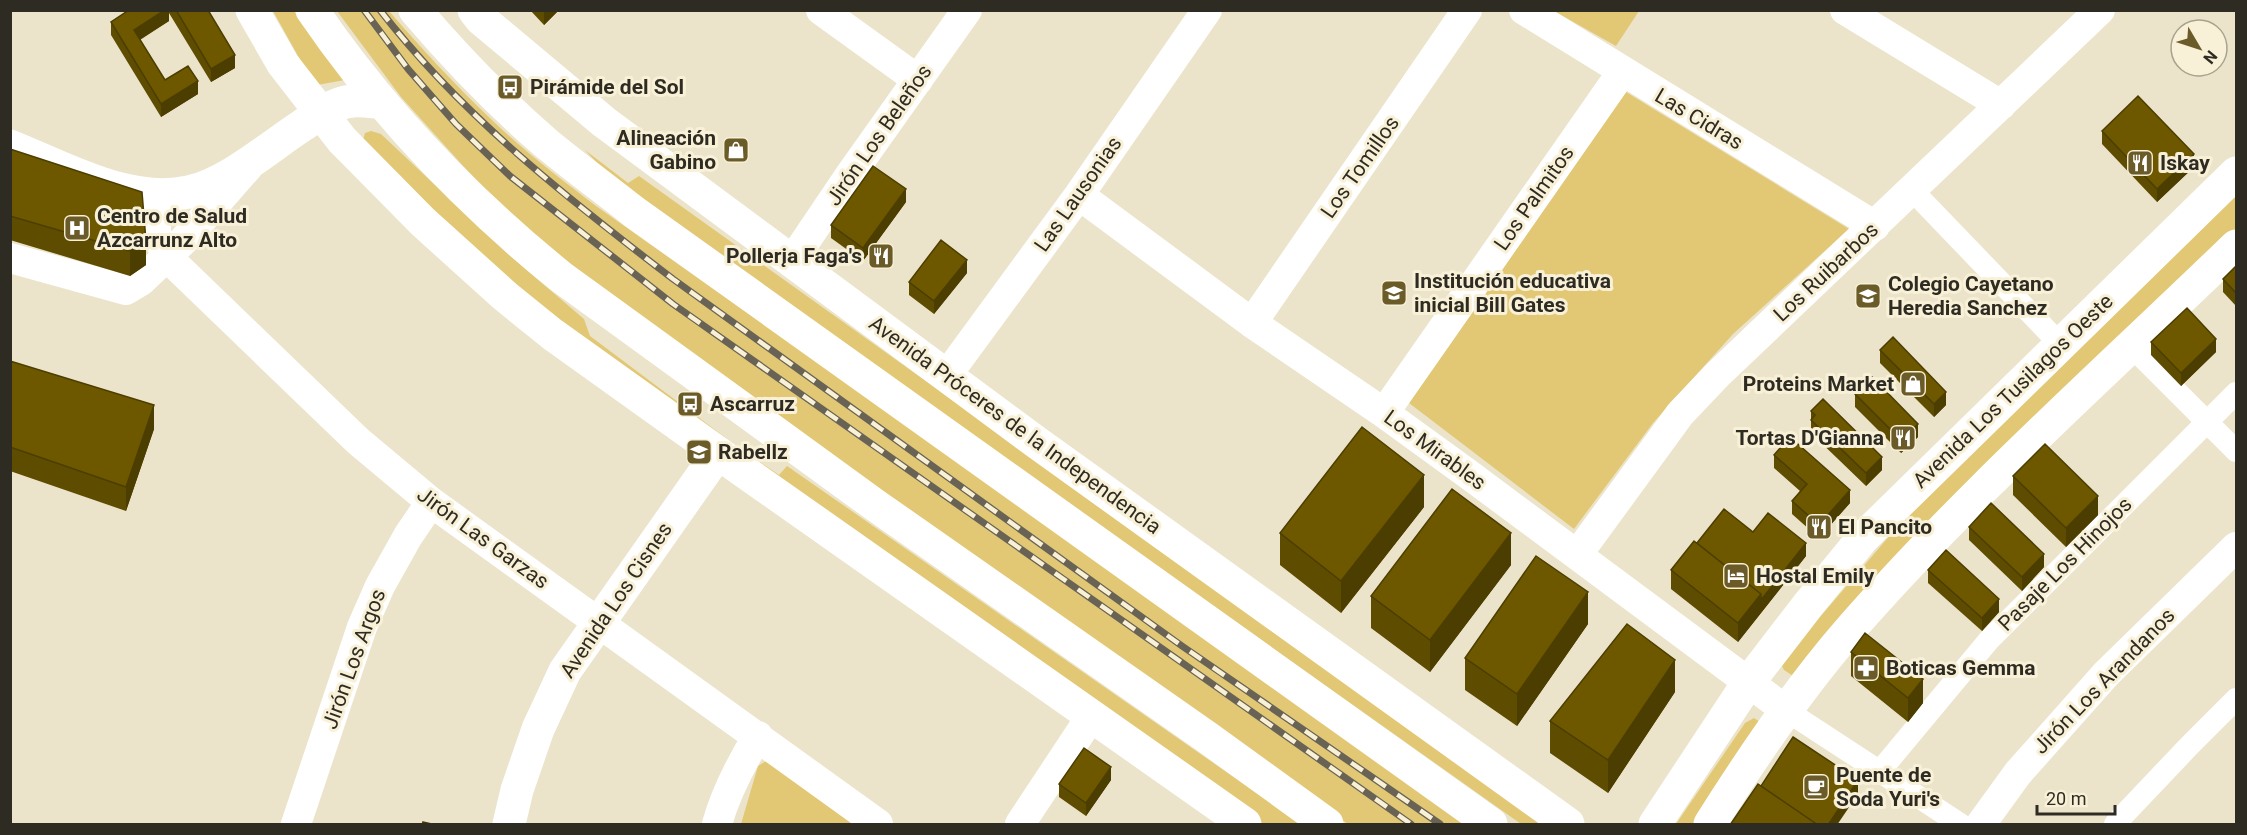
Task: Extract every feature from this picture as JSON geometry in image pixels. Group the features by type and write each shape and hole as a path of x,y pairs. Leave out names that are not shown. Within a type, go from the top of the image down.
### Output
{"main road":[{"path":"252,10 283,64 342,140 423,222 505,296 552,334 718,453 1245,825"},
{"path":"312,10 415,140 520,243 561,277 875,505 1208,738 1327,825"},
{"path":"415,10 447,48 547,144 634,212 1491,825"},
{"name":"Avenida Próceres de la Independencia","path":"476,13 604,122 1045,449 1568,825"},
{"path":"10,146 99,182 125,190 155,194 189,192 221,180 321,112 350,101 384,103"},
{"name":"Avenida Los Tusilagos Oeste","path":"1655,825 1748,683 1863,538 2236,173"},
{"path":"1710,825 1787,711 1846,634 1919,555 2023,450 2236,246"},
{"name":"Avenida Los Cisnes","path":"509,825 517,790 538,729 565,671 718,453"}],"street":[{"name":"Jirón Los Beleños","path":"792,261 967,10"},
{"name":"Las Lausonias","path":"947,375 1078,195 1207,10"},
{"name":"Los Tomillos","path":"1252,322 1467,10"},
{"name":"Las Cidras","path":"1524,10 1875,226"},
{"path":"1845,10 2001,105"},
{"name":"Los Ruibarbos","path":"1577,555 1680,414 1725,367 2100,10"},
{"path":"834,14 918,80"},
{"name":"Los Palmitos","path":"1384,413 1622,72"},
{"path":"10,258 126,290 141,281 212,211 258,155"},
{"path":"1912,190 2060,344"},
{"name":"Jirón Las Garzas","path":"155,194 156,233 166,257 358,441 431,502 758,736 878,825"},
{"name":"Los Mirables","path":"1078,195 1252,322 1384,413 1787,711"},
{"path":"2132,347 2236,452"},
{"name":"Pasaje Los Hinojos","path":"1880,771 1989,640 2236,393"},
{"name":"Jirón Los Argos","path":"296,825 362,627 380,586 408,536 431,502"},
{"name":"Jirón Los Arandanos","path":"1981,825 2018,773 2106,674 2236,547"},
{"path":"2115,825 2236,699"},
{"path":"1787,711 1960,825"},
{"path":"1020,825 1092,715"},
{"path":"717,825 723,803 737,770 758,736"}],"shaded area":[{"path":"273,11 294,11 346,76 345,80 317,85 313,83"},
{"path":"337,11 389,11 493,121 530,154 596,206 1470,824 1348,824 667,339 570,266 483,188 401,97"},
{"path":"1554,11 1639,11 1616,46"},
{"path":"1626,92 1849,229 1733,334 1653,423 1574,529 1409,403"},
{"path":"371,131 381,134 508,254 584,319 590,336 738,447 779,475 787,466 1301,824 1263,824 589,348 480,260 363,140 365,133"},
{"path":"585,150 628,183 639,176 1545,824 1521,824 622,187"},
{"path":"2236,196 2236,233 1796,678 1784,670 1782,666 1820,617 1897,527"},
{"path":"1754,718 1763,724 1703,824 1676,824 1745,723"},
{"path":"766,761 854,824 741,824 758,766"}],"building":[{"path":"129,10 165,10 134,30 165,80 188,66 198,81 161,104 111,22"},
{"path":"176,10 208,10 235,55 211,69"},
{"path":"2138,96 2194,154 2157,189 2102,131"},
{"name":"Centro de Salud Azcarrunz Alto","path":"10,149 142,192 146,241 130,251 10,216"},
{"path":"873,166 906,189 863,248 831,225"},
{"path":"941,240 967,260 934,301 909,282"},
{"path":"2236,266 2236,293 2223,279"},
{"path":"2187,308 2216,339 2181,373 2151,342"},
{"path":"1893,337 1946,392 1934,404 1880,350"},
{"path":"10,361 154,405 126,487 10,447"},
{"path":"1872,377 1918,424 1901,440 1855,394"},
{"path":"1823,399 1882,457 1866,473 1811,420 1815,415 1811,411"},
{"path":"1362,427 1424,475 1341,581 1280,533"},
{"path":"1790,437 1850,490 1819,525 1792,501 1807,484 1774,455"},
{"path":"2045,444 2098,496 2066,528 2013,476"},
{"path":"1452,489 1511,533 1430,640 1371,596"},
{"path":"1991,503 2044,554 2022,577 1969,527"},
{"path":"1724,509 1753,532 1768,513 1806,543 1761,600 1761,594 1697,543"},
{"path":"1694,541 1761,594 1738,623 1671,570"},
{"path":"1946,550 1999,599 1982,618 1928,570"},
{"path":"1536,556 1588,592 1517,694 1465,658"},
{"path":"1627,624 1675,660 1608,760 1550,721"},
{"path":"1865,633 1923,679 1908,698 1851,652"},
{"path":"1793,737 1858,780 1828,825 1818,825 1761,786"},
{"path":"1084,748 1111,767 1086,803 1059,784"},
{"path":"1758,784 1818,825 1730,825"}],"railway":[{"path":"364,10 408,69 456,124 510,176 673,304 1411,824"},
{"path":"380,10 445,85 517,154 673,279 1182,646 1440,824"}],"place":[{"name":"Pirámide del Sol","path":"510,87"},
{"name":"Alineación Gabino","path":"736,150"},
{"name":"Iskay","path":"2140,163"},
{"name":"Centro de Salud Azcarrunz Alto","path":"77,228"},
{"name":"Pollerįa Faga's","path":"881,256"},
{"name":"Institución educativa inicial Bill Gates","path":"1394,293"},
{"name":"Colegio Cayetano Heredia Sanchez","path":"1868,296"},
{"name":"Proteins Market","path":"1913,384"},
{"name":"Ascarruz","path":"690,404"},
{"name":"Tortas D'Gianna","path":"1903,438"},
{"name":"Rabellz","path":"699,452"},
{"name":"El Pancito","path":"1819,527"},
{"name":"Hostal Emily","path":"1736,576"},
{"name":"Boticas Gemma","path":"1866,668"},
{"name":"Puente de Soda Yuri's","path":"1816,787"}]}
